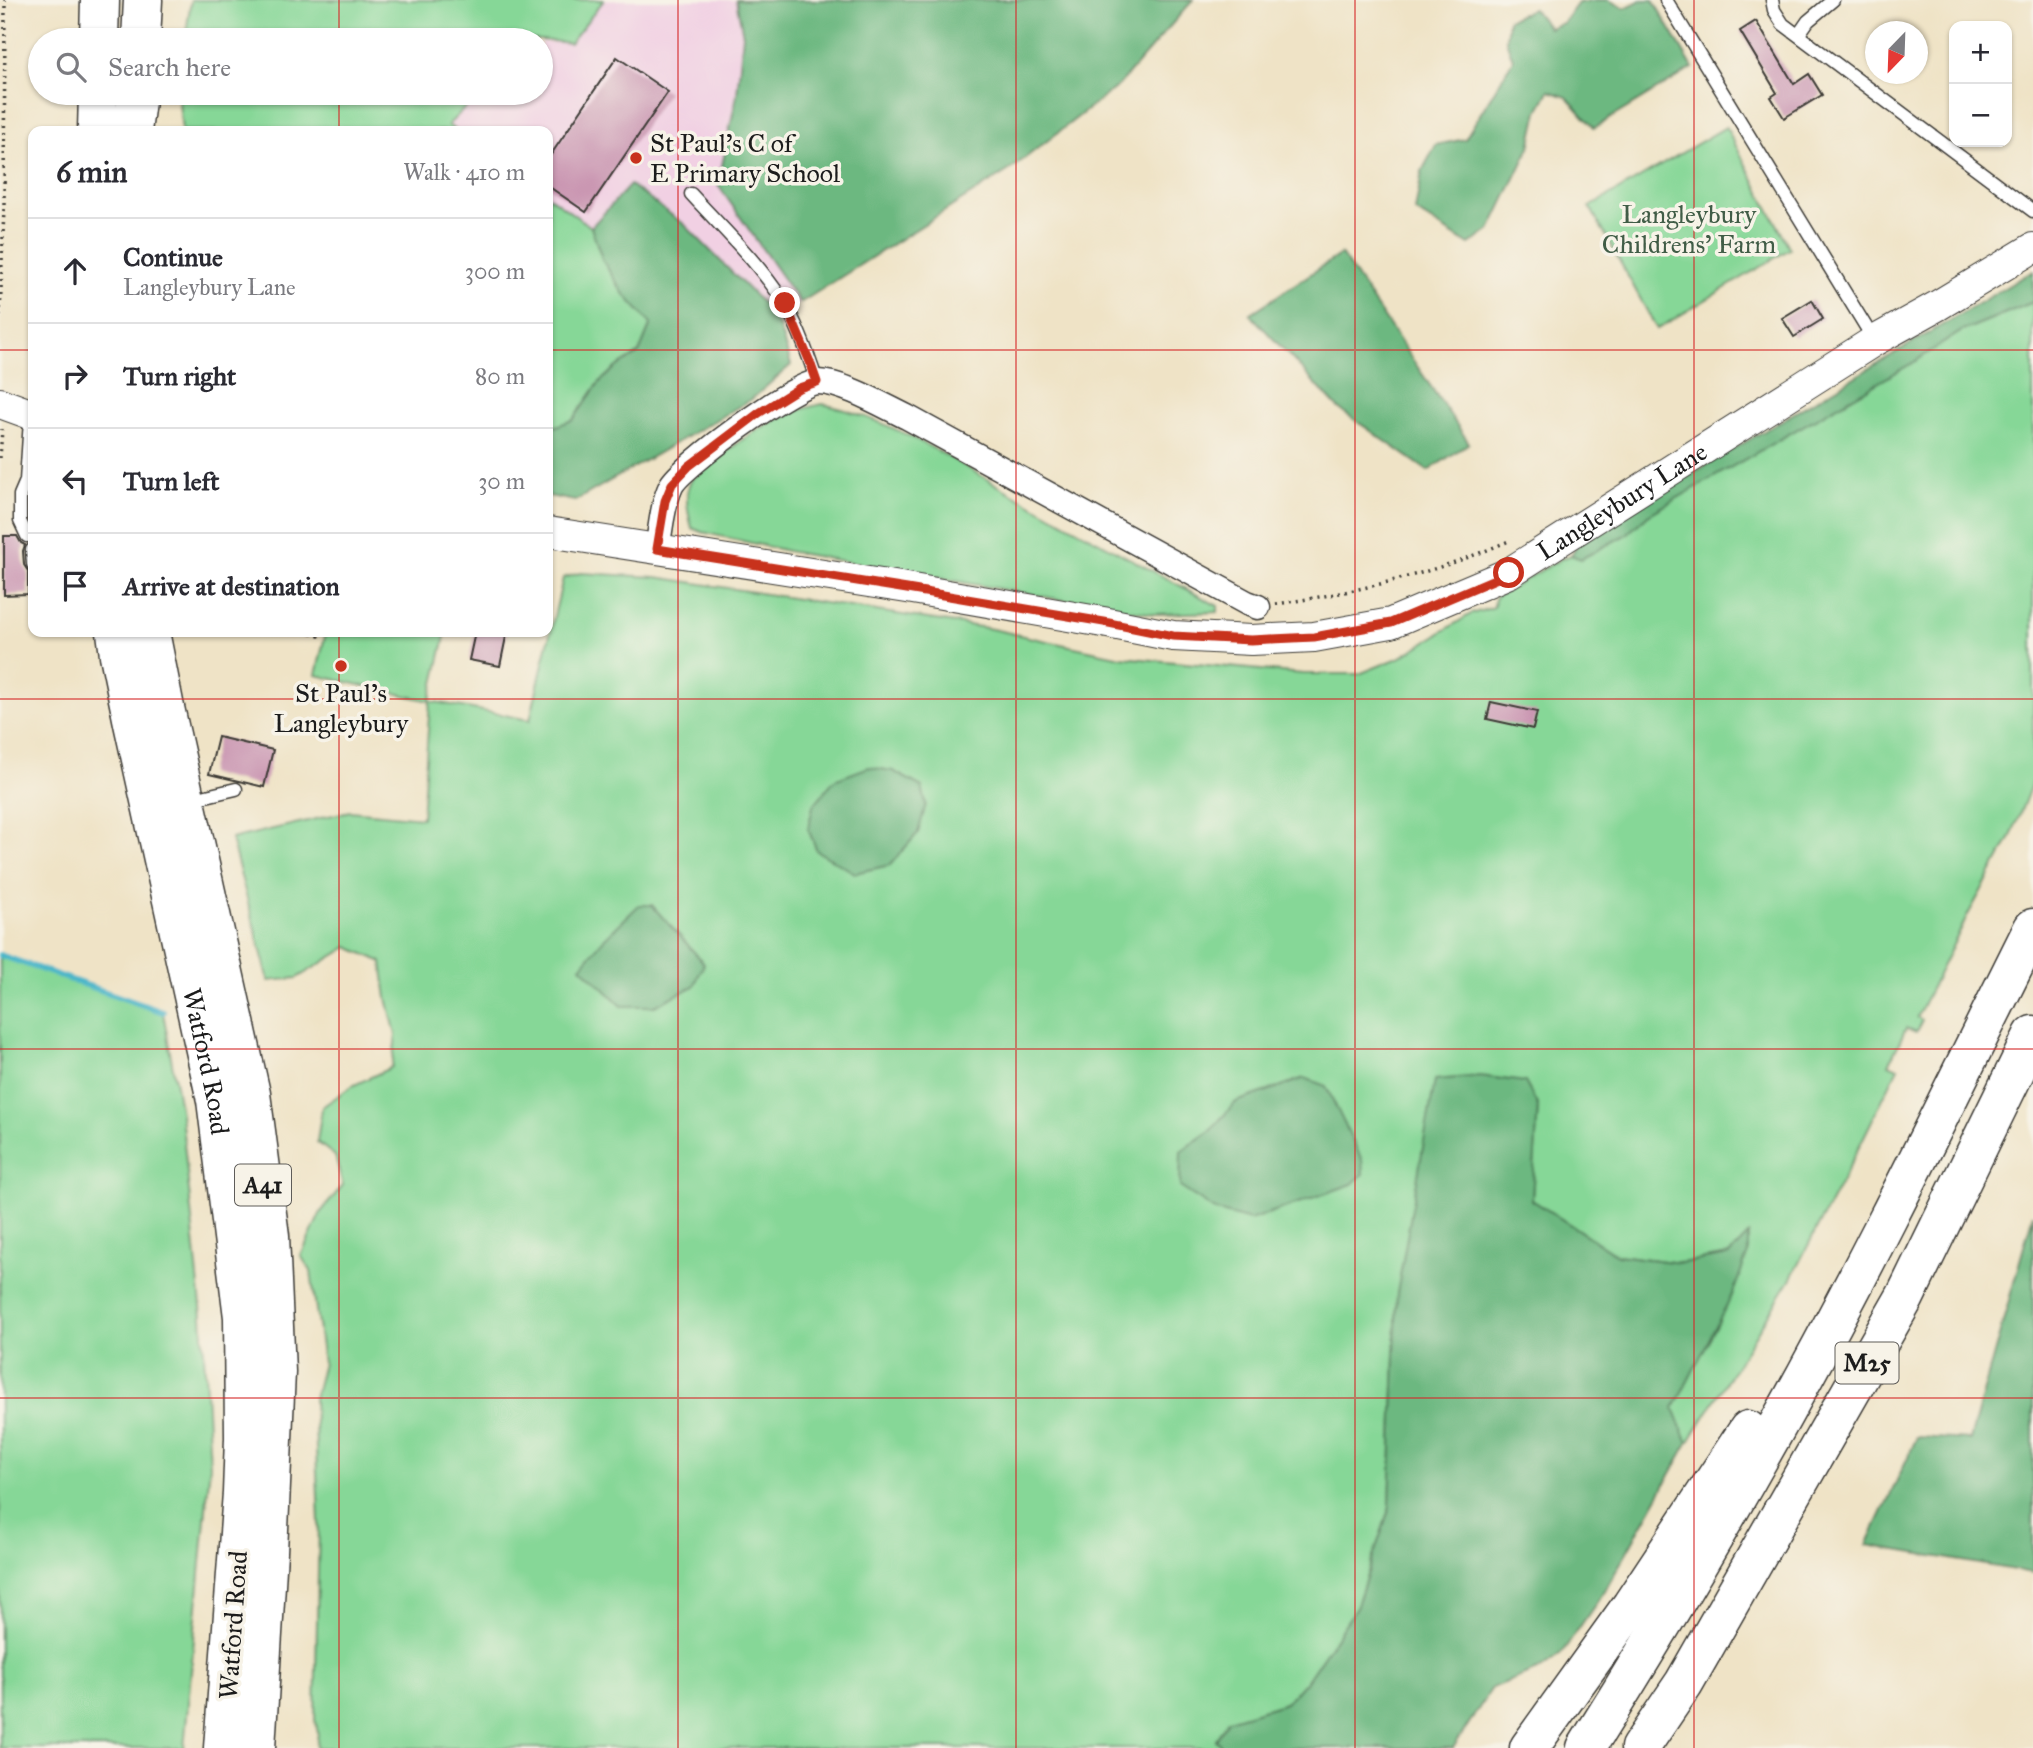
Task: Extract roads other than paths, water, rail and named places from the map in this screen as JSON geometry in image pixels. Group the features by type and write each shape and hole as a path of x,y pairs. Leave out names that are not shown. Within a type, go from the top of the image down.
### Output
{"highway":[{"path":"99,28 100,0"},
{"path":"142,28 143,0"},
{"path":"97,126 98,105"},
{"path":"133,126 135,105"},
{"name":"Watford Road","path":"117,637 119,655 169,806 251,1094 270,1236 276,1372 256,1748"},
{"name":"Watford Road","path":"151,637 169,806 216,1100 243,1317 242,1493 223,1748"},
{"name":"M25","path":"1586,1748 1654,1640 1785,1412 1849,1293 2033,928"},
{"name":"M25","path":"1653,1748 1684,1683 1905,1297 2033,1035"},
{"name":"M25","path":"1529,1748 1631,1606 1779,1383 1849,1293"},
{"name":"M25","path":"1640,1748 1684,1683"}],"street":[{"name":"Langleybury Lane","path":"553,533 920,591 1173,636 1251,640 1314,637 1391,623 1509,573 1874,341 2033,248"},
{"path":"657,549 668,492 689,466 759,413 799,388 817,382 865,397 907,417 1083,519 1258,607"}],"lane":[{"path":"1666,0 1874,341"},
{"path":"1772,0 1774,10 1783,24 2033,211"},
{"path":"1799,34 1808,21 1833,0"},
{"path":"691,194 761,270 785,303 817,382"},
{"path":"27,536 20,521 20,495 26,481 28,450"},
{"path":"169,806 236,789"}],"waterway":[{"path":"0,955 163,1012"}],"place":[{"name":"St Paul's C of E Primary School","path":"636,158"},
{"name":"St Paul's Langleybury","path":"341,666"}],"park label":[{"name":"Langleybury Childrens' Farm","path":"1689,229"}]}
